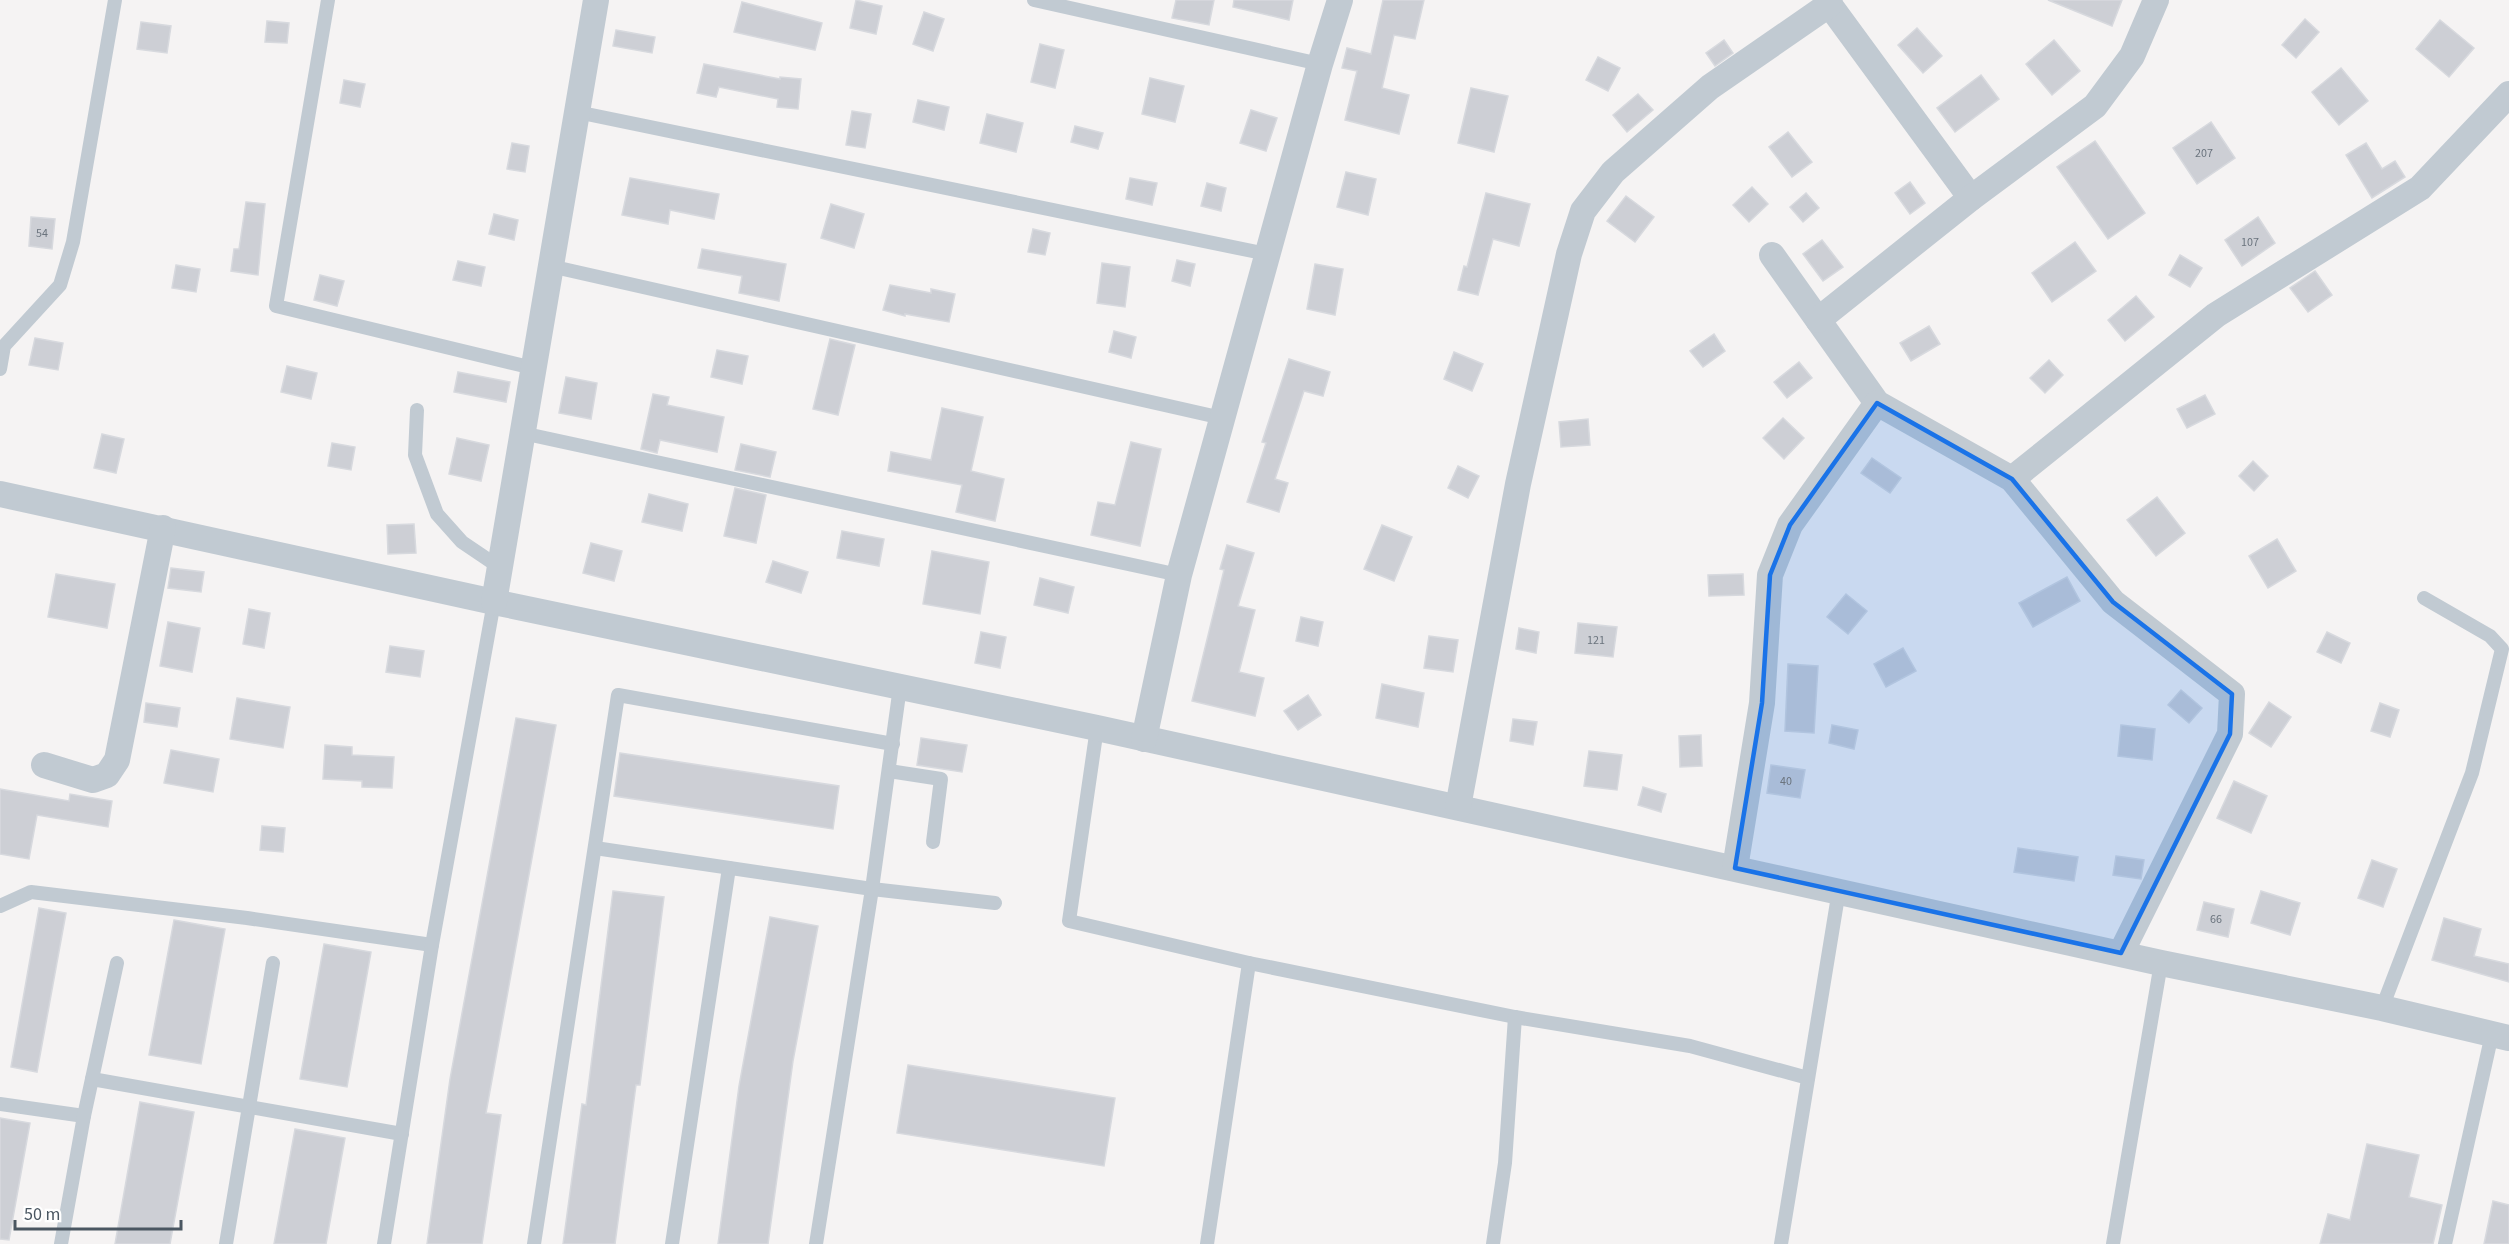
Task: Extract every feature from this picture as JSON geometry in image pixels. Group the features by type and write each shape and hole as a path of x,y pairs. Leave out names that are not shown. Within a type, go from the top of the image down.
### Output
{"street":[{"path":"494,602 596,0"},
{"path":"1144,739 1179,575 1320,64 1340,0"},
{"path":"1818,320 1971,198 2095,106 2132,56 2156,0"},
{"path":"1458,807 1518,484 1569,254 1583,211 1612,172 1710,87 1828,2 1971,198"},
{"path":"2012,479 2216,315 2420,188 2509,94"},
{"path":"1772,255 1877,403 2012,479 2113,602 2232,694 2230,734 2121,953"},
{"path":"1735,868 1762,703 1770,575 1790,525 1877,403"},
{"path":"0,494 494,602 1096,728 1839,890 2161,963 2382,1008 2501,1036"},
{"path":"44,765 93,780 107,775 117,760 163,528"}],"lane":[{"path":"0,369 4,346 60,285 73,242 115,0"},
{"path":"328,0 276,306 533,368"},
{"path":"1034,0 1320,64"},
{"path":"577,112 1268,254"},
{"path":"550,266 1222,418"},
{"path":"417,410 415,454 436,514 462,542 499,567"},
{"path":"522,433 1179,575"},
{"path":"2382,1008 2472,773 2502,649 2490,636 2424,598"},
{"path":"384,1244 432,945 494,602"},
{"path":"816,1244 872,888 900,687"},
{"path":"534,1244 618,695 893,744"},
{"path":"1096,728 1069,921 1249,963 1515,1017 1690,1046 1808,1078"},
{"path":"889,771 941,779 933,842"},
{"path":"595,848 872,888 995,903"},
{"path":"672,1244 729,868"},
{"path":"1781,1244 1839,890"},
{"path":"0,906 31,892 247,918 432,945"},
{"path":"61,1244 84,1116 117,963"},
{"path":"226,1244 273,963"},
{"path":"1207,1244 1249,963"},
{"path":"2114,1244 2161,963"},
{"path":"1493,1244 1505,1163 1515,1017"},
{"path":"2445,1244 2501,1036"},
{"path":"92,1079 402,1134"},
{"path":"0,1104 84,1116"}],"highlighted area":[{"path":"1877,403 2012,479 2113,602 2232,694 2230,734 2121,953 1735,868 1762,703 1770,575 1790,525"}],"building":[{"path":"856,0 882,6 876,34 850,28"},
{"path":"1176,0 1214,0 1209,25 1172,18"},
{"path":"1234,0 1293,0 1289,20 1233,7"},
{"path":"1383,0 1424,0 1415,39 1394,35 1382,88 1409,95 1399,134 1345,120 1357,71 1342,68 1347,48 1371,54"},
{"path":"2048,0 2122,0 2112,26"},
{"path":"742,2 822,23 815,50 734,32"},
{"path":"924,12 944,19 933,51 913,44"},
{"path":"2305,19 2319,32 2296,58 2282,45"},
{"path":"2440,20 2474,48 2449,77 2416,49"},
{"path":"267,21 289,23 287,43 265,42"},
{"path":"141,22 171,26 167,53 137,49"},
{"path":"1917,28 1942,56 1923,73 1898,45"},
{"path":"616,30 655,37 652,53 613,46"},
{"path":"1724,40 1733,53 1715,66 1706,53"},
{"path":"2054,40 2080,71 2052,95 2026,64"},
{"path":"1040,44 1064,50 1055,88 1031,82"},
{"path":"1598,57 1620,68 1608,91 1586,80"},
{"path":"704,64 780,79 780,77 801,79 798,109 777,107 778,99 719,87 716,97 697,93"},
{"path":"2341,68 2368,101 2339,125 2312,92"},
{"path":"1981,75 1999,99 1955,132 1937,108"},
{"path":"1150,78 1184,86 1175,122 1142,114"},
{"path":"344,80 365,84 360,107 340,103"},
{"path":"1471,88 1508,96 1494,152 1458,143"},
{"path":"1638,94 1653,110 1627,132 1613,115"},
{"path":"918,100 949,107 944,130 913,122"},
{"path":"1251,110 1277,118 1266,151 1240,143"},
{"path":"852,111 871,114 865,148 846,145"},
{"path":"987,114 1023,123 1016,152 980,143"},
{"path":"2211,122 2235,158 2197,184 2173,148"},
{"path":"1075,126 1103,133 1098,149 1071,142"},
{"path":"1788,132 1812,162 1792,177 1769,147"},
{"path":"2095,141 2145,213 2108,239 2057,167"},
{"path":"512,143 529,146 525,172 507,169"},
{"path":"2366,143 2382,169 2395,161 2405,177 2372,198 2346,155"},
{"path":"1346,172 1376,179 1368,215 1337,207"},
{"path":"630,178 719,194 714,219 670,210 668,224 622,215"},
{"path":"1130,178 1157,183 1152,205 1126,199"},
{"path":"1910,182 1925,203 1910,214 1895,193"},
{"path":"1207,183 1226,188 1221,211 1201,206"},
{"path":"1752,187 1768,204 1749,222 1733,205"},
{"path":"1486,193 1530,204 1519,246 1493,239 1478,295 1458,290 1464,266 1467,267"},
{"path":"1806,193 1819,208 1803,222 1790,207"},
{"path":"1626,196 1654,217 1635,242 1607,221"},
{"path":"246,202 265,204 258,275 231,271 234,249 239,249"},
{"path":"831,204 864,214 854,248 821,238"},
{"path":"494,214 518,220 514,240 489,234"},
{"path":"31,217 55,219 52,249 29,246"},
{"path":"2258,217 2275,243 2242,266 2225,240"},
{"path":"1033,229 1050,233 1045,255 1028,252"},
{"path":"1822,240 1843,267 1823,281 1803,254"},
{"path":"2075,242 2096,271 2052,302 2032,273"},
{"path":"702,249 786,264 779,301 739,293 742,276 698,268"},
{"path":"2180,255 2202,268 2190,287 2169,275"},
{"path":"1177,260 1195,264 1190,286 1172,281"},
{"path":"458,261 485,267 481,286 453,280"},
{"path":"1102,263 1130,267 1125,307 1097,303"},
{"path":"1315,264 1343,269 1335,315 1307,309"},
{"path":"176,265 200,269 196,292 172,288"},
{"path":"2315,271 2332,295 2308,312 2290,288"},
{"path":"320,275 344,281 337,306 314,300"},
{"path":"890,285 931,293 931,289 955,294 949,322 905,314 905,316 883,310"},
{"path":"2136,296 2154,317 2125,341 2108,320"},
{"path":"1929,326 1940,344 1911,361 1900,343"},
{"path":"1114,331 1136,337 1131,358 1109,352"},
{"path":"1714,334 1725,351 1703,367 1690,351"},
{"path":"35,338 63,343 58,370 29,365"},
{"path":"830,339 855,345 838,415 813,409"},
{"path":"717,350 748,356 742,384 711,377"},
{"path":"1454,352 1483,364 1472,391 1444,379"},
{"path":"1289,359 1330,372 1323,396 1304,391 1275,479 1288,483 1279,512 1247,502 1266,443 1262,442"},
{"path":"2049,360 2063,375 2045,393 2030,378"},
{"path":"1799,362 1812,378 1787,398 1774,382"},
{"path":"287,366 317,373 311,399 281,392"},
{"path":"458,372 510,382 506,402 454,392"},
{"path":"566,377 597,383 591,419 559,413"},
{"path":"653,394 669,397 667,405 724,417 717,452 660,440 657,453 641,449"},
{"path":"2205,395 2215,414 2187,428 2177,409"},
{"path":"942,408 983,417 971,471 1004,479 995,521 956,512 962,485 888,471 891,452 931,460"},
{"path":"1783,418 1804,438 1784,459 1763,438"},
{"path":"1588,419 1590,445 1561,447 1559,422"},
{"path":"102,434 124,439 116,473 94,468"},
{"path":"457,438 489,445 481,481 449,474"},
{"path":"1131,442 1161,449 1140,546 1091,535 1098,502 1115,505"},
{"path":"332,443 355,447 351,470 328,466"},
{"path":"741,444 776,452 770,477 735,470"},
{"path":"1872,458 1901,478 1890,493 1861,473"},
{"path":"2253,461 2268,476 2254,491 2239,476"},
{"path":"1458,466 1479,476 1468,498 1448,488"},
{"path":"735,488 766,495 756,543 724,536"},
{"path":"649,494 688,504 682,531 642,522"},
{"path":"2157,497 2185,533 2156,556 2127,520"},
{"path":"414,524 416,553 388,554 387,525"},
{"path":"1382,525 1412,537 1394,581 1364,569"},
{"path":"842,531 884,539 879,566 837,558"},
{"path":"2277,539 2296,571 2268,588 2249,556"},
{"path":"591,543 622,551 614,581 583,573"},
{"path":"1227,545 1254,553 1238,606 1255,610 1239,672 1264,678 1255,716 1192,701 1224,570 1220,569"},
{"path":"932,551 989,562 980,614 923,604"},
{"path":"773,561 808,572 801,593 766,582"},
{"path":"171,568 204,572 201,592 168,588"},
{"path":"56,574 115,584 107,628 48,617"},
{"path":"1743,574 1744,595 1709,596 1708,575"},
{"path":"2067,577 2080,601 2033,627 2019,603"},
{"path":"1040,578 1074,587 1068,613 1034,605"},
{"path":"1846,594 1867,611 1848,634 1827,617"},
{"path":"249,609 270,613 264,648 243,644"},
{"path":"1301,617 1323,622 1318,646 1296,641"},
{"path":"168,622 200,628 192,672 160,666"},
{"path":"1578,623 1617,627 1613,657 1575,653"},
{"path":"1519,628 1539,632 1536,653 1516,649"},
{"path":"981,632 1006,637 1000,668 975,663"},
{"path":"2327,632 2350,643 2341,663 2317,652"},
{"path":"1429,636 1458,640 1453,672 1424,668"},
{"path":"390,646 424,651 420,677 386,672"},
{"path":"1903,648 1916,671 1886,687 1874,664"},
{"path":"1788,664 1818,666 1814,733 1785,731"},
{"path":"1382,684 1424,693 1418,727 1376,718"},
{"path":"2181,690 2202,708 2189,723 2168,705"},
{"path":"1308,695 1321,715 1298,730 1284,711"},
{"path":"237,698 290,707 283,748 230,739"},
{"path":"2269,702 2291,717 2271,747 2249,733"},
{"path":"146,703 180,708 177,727 144,722"},
{"path":"2380,703 2399,710 2390,737 2371,731"},
{"path":"516,718 556,725 486,1113 501,1115 482,1244 427,1244 450,1079"},
{"path":"1513,719 1537,722 1533,745 1510,741"},
{"path":"1832,725 1858,730 1854,749 1829,743"},
{"path":"2121,725 2155,729 2152,760 2118,756"},
{"path":"1701,735 1702,766 1680,767 1679,736"},
{"path":"921,738 967,745 962,772 917,765"},
{"path":"325,745 352,747 352,755 394,757 392,788 362,787 362,781 323,779"},
{"path":"171,750 219,759 213,792 164,783"},
{"path":"1589,751 1622,755 1617,790 1584,786"},
{"path":"620,753 839,786 833,829 614,796"},
{"path":"1771,765 1805,770 1800,798 1767,793"},
{"path":"2234,781 2267,796 2251,833 2217,818"},
{"path":"1643,787 1666,794 1661,812 1638,805"},
{"path":"0,789 69,801 70,794 112,801 108,827 37,815 29,859 0,854"},
{"path":"262,826 285,828 283,852 260,850"},
{"path":"2018,848 2078,857 2074,881 2014,872"},
{"path":"2116,856 2144,860 2141,879 2113,875"},
{"path":"2372,860 2397,869 2383,907 2358,898"},
{"path":"613,891 664,897 640,1085 636,1085 615,1244 563,1244 582,1104 586,1105"},
{"path":"2261,891 2300,903 2290,935 2251,923"},
{"path":"2204,902 2234,909 2228,937 2197,930"},
{"path":"39,908 66,913 37,1072 11,1067"},
{"path":"770,917 818,926 793,1061 768,1244 718,1244 739,1086"},
{"path":"2444,918 2481,929 2474,956 2509,964 2509,982 2432,960"},
{"path":"174,920 225,929 201,1064 149,1055"},
{"path":"324,944 371,952 347,1087 300,1079"},
{"path":"908,1065 1115,1098 1104,1166 897,1133"},
{"path":"140,1102 194,1112 170,1244 115,1244"},
{"path":"0,1118 30,1123 9,1240 0,1239"},
{"path":"295,1129 345,1138 326,1244 274,1244"},
{"path":"2367,1144 2419,1155 2409,1197 2442,1205 2433,1244 2320,1244 2328,1214 2350,1220"},
{"path":"2493,1201 2509,1205 2509,1244 2484,1244"}]}
